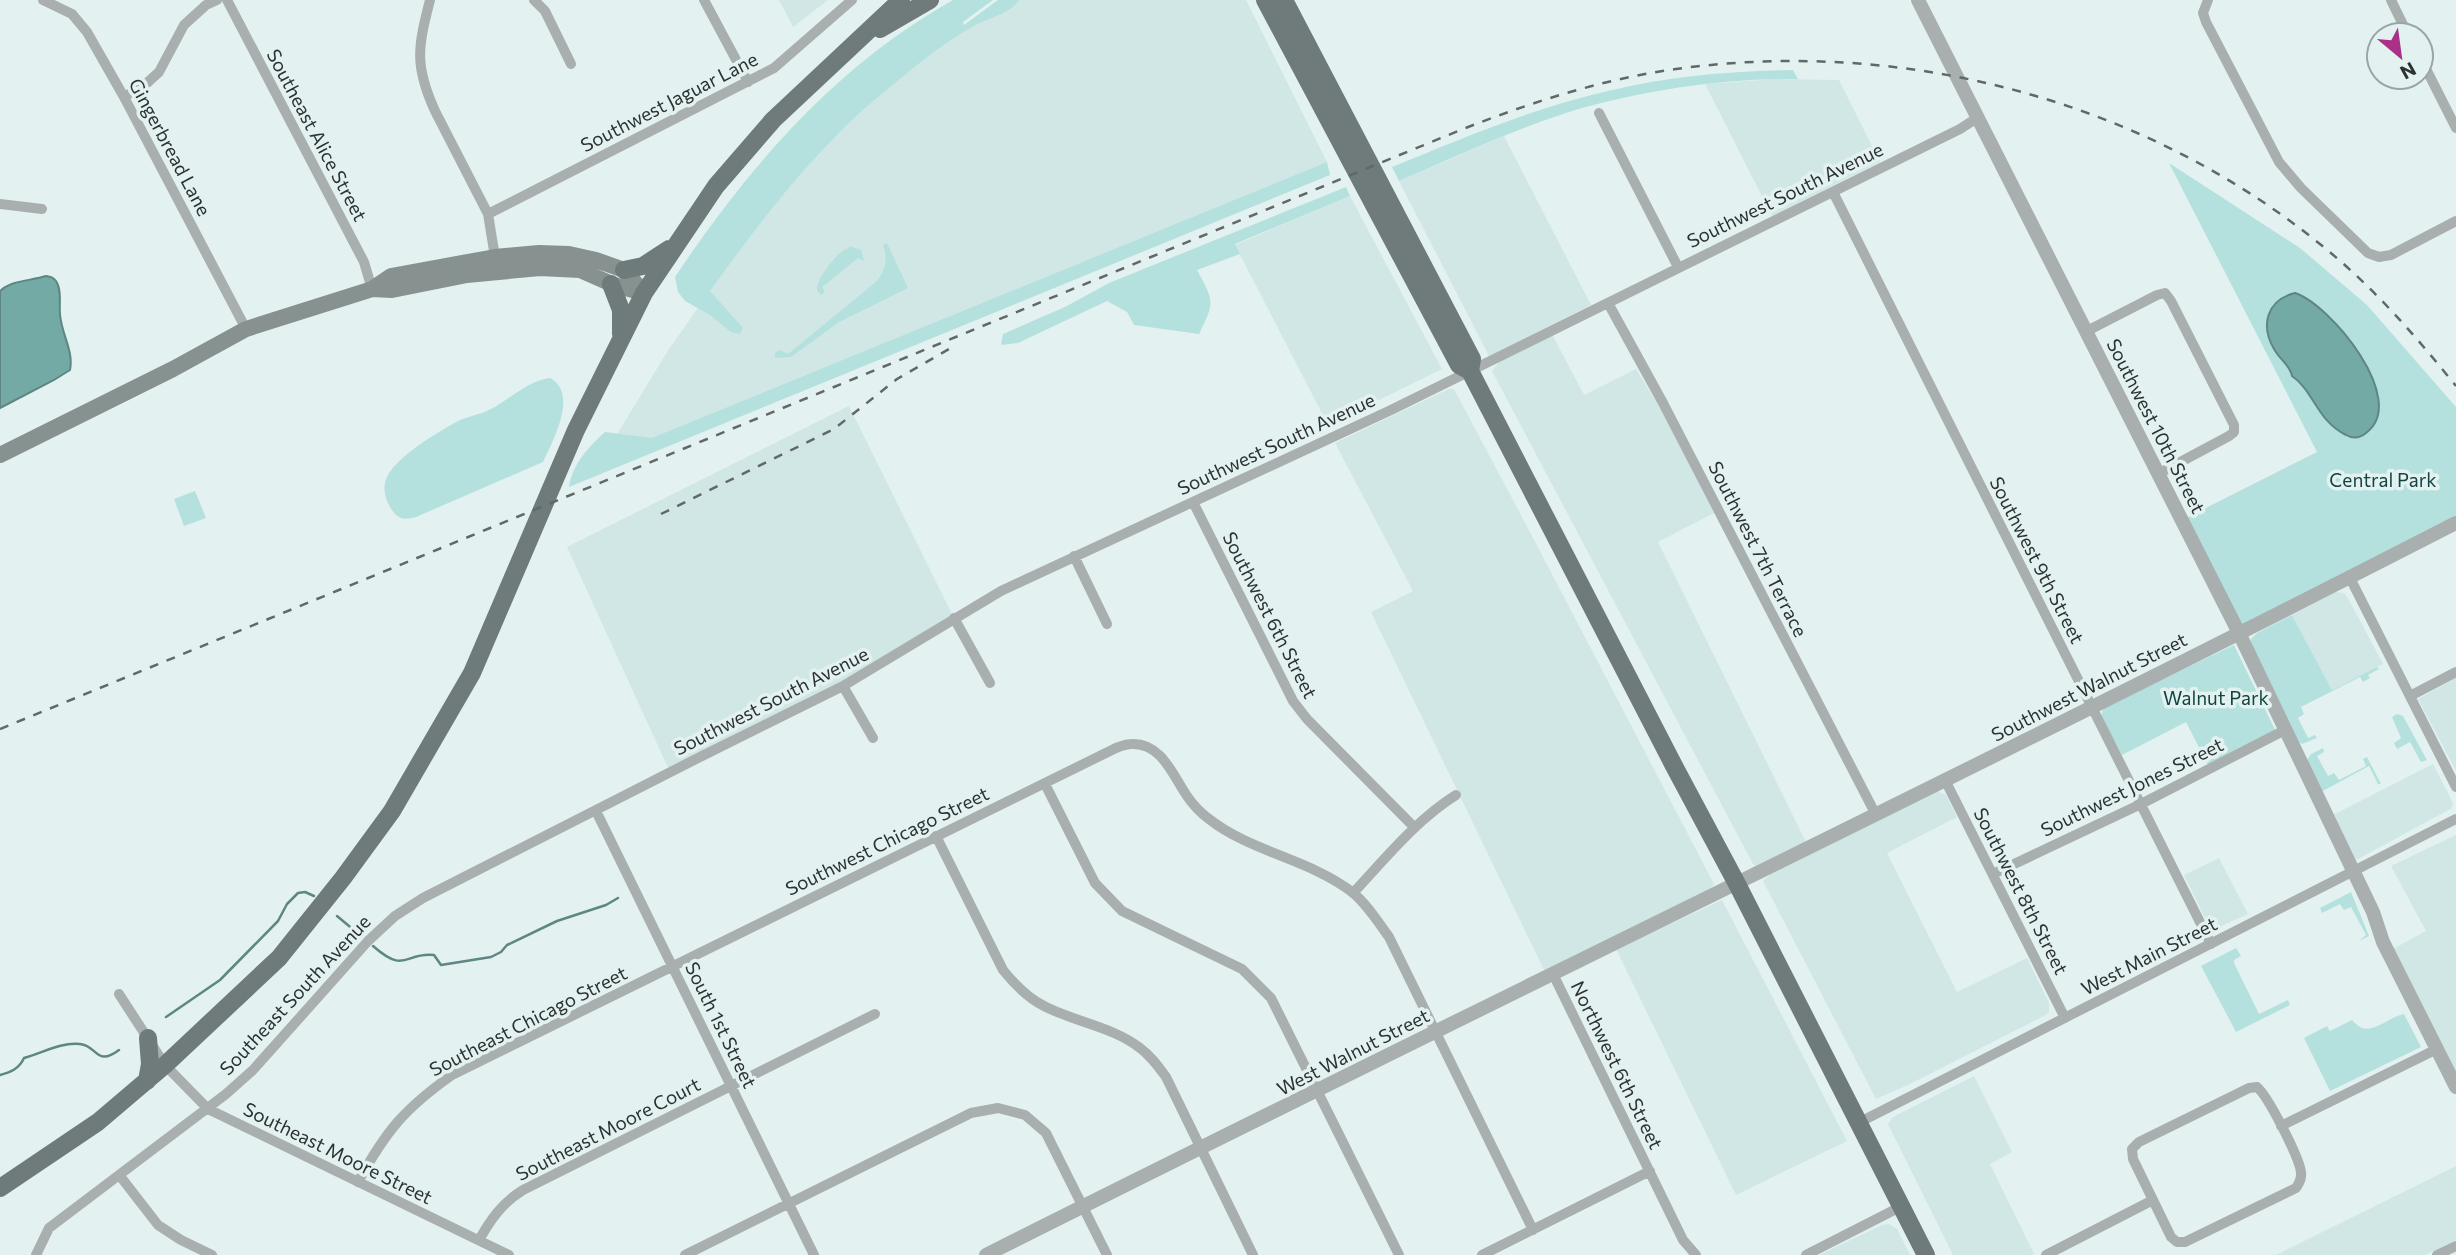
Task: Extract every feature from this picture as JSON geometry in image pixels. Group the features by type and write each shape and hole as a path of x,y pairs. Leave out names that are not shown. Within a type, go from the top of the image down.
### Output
{"main road":[{"path":"0,1188 98,1122 165,1065 279,958 343,878 392,811 472,673 576,429 645,293 716,186 764,130 847,48 901,0"},
{"path":"847,48 930,0"},
{"path":"1265,0 1459,365 1470,371 1661,742 1737,882 1926,1255"},
{"path":"1284,0 1472,359 1470,371"},
{"path":"624,270 643,267 680,240"},
{"path":"497,265 538,253 569,254 624,270 645,293"},
{"path":"0,455 173,369 246,329 372,289 391,276 497,265 580,270 611,284 645,293"},
{"path":"611,284 621,310 621,340"},
{"path":"148,1038 159,1045 187,1045"},
{"path":"147,1081 150,1064 148,1038"}],"street":[{"name":"Gingerbread Lane","path":"43,0 72,14 79,23 124,97 246,329"},
{"path":"124,97 159,72 184,25 217,0"},
{"name":"Southeast Alice Street","path":"227,0 364,261 372,289"},
{"path":"430,0 419,42 420,65 428,94 488,214 497,265"},
{"path":"534,0 544,11 571,64"},
{"path":"704,0 748,82"},
{"name":"Southwest Jaguar Lane","path":"488,214 774,68 852,0"},
{"name":"Southwest 10th Street","path":"1917,0 2239,633 2373,912 2383,942 2456,1087"},
{"path":"2390,0 2401,21"},
{"path":"2206,2 2203,13 2206,22 2279,162 2368,253 2379,257 2390,255 2456,221"},
{"path":"2435,87 2456,128"},
{"path":"1599,113 1678,267"},
{"name":"Southwest South Avenue","path":"596,811 843,686 1001,591 1470,371 1960,129 1977,118"},
{"name":"Southwest 9th Street","path":"1833,192 2211,944"},
{"path":"0,204 42,209"},
{"path":"2087,331 2165,293 2234,425 2234,432 2158,474"},
{"name":"Southwest 7th Terrace","path":"1608,303 1663,403 1875,813"},
{"name":"Southwest 6th Street","path":"1193,502 1293,701 1307,719 1415,827"},
{"name":"Southwest Walnut Street","path":"1737,882 2092,708 2456,523"},
{"path":"1074,556 1107,624"},
{"path":"2350,578 2456,787"},
{"path":"954,618 990,683"},
{"path":"2410,696 2456,672"},
{"path":"843,686 873,738"},
{"name":"Southwest Jones Street","path":"1993,874 2141,804 2285,730"},
{"name":"Southwest Chicago Street","path":"673,967 1116,747 1133,743 1151,749 1166,761 1192,804 1209,819 1229,832 1327,876 1353,893"},
{"name":"Southwest 8th Street","path":"1945,780 2065,1018"},
{"path":"1045,783 1095,883 1122,911 1242,969 1257,982 1280,1013 1399,1255"},
{"path":"1456,795 1438,806 1415,827 1353,893 1368,908 1389,937 1533,1230"},
{"name":"South 1st Street","path":"596,811 814,1255"},
{"name":"Southeast South Avenue","path":"36,1255 49,1228 208,1109 253,1070 363,946 395,916 433,892 596,811"},
{"name":"West Main Street","path":"1858,1124 2456,819"},
{"path":"936,836 1000,964 1016,986 1045,1007 1120,1036 1139,1047 1166,1077 1253,1255"},
{"name":"West Walnut Street","path":"986,1255 1737,882"},
{"name":"Southeast Chicago Street","path":"358,1182 380,1143 404,1113 452,1075 673,967"},
{"name":"Northwest 6th Street","path":"1553,974 1683,1240 1696,1255"},
{"name":"Southeast Moore Street","path":"119,994 165,1065 208,1109 509,1255"},
{"name":"Southeast Moore Court","path":"479,1240 491,1219 507,1200 523,1190 875,1014"},
{"path":"2281,1126 2437,1049"},
{"path":"2257,1087 2263,1092 2301,1170 2301,1181 2296,1188 2185,1242 2177,1242 2171,1237 2153,1200 2133,1159 2132,1149 2138,1142 2249,1088 2257,1087"},
{"path":"685,1255 971,1113 998,1108 1025,1115 1046,1133 1107,1255"},
{"path":"1482,1255 1650,1171"},
{"path":"120,1176 131,1194 158,1225 212,1255"},
{"path":"2046,1255 2153,1200"},
{"path":"1806,1255 1902,1206"},
{"path":"2437,1255 2456,1246"}],"shaded area":[{"path":"779,0 828,0 793,27"},
{"path":"1002,0 1246,0 1327,162 602,459 667,352 759,221 828,143 871,103 936,48"},
{"path":"1775,79 1839,80 1880,162 1772,216 1705,84"},
{"path":"1504,136 1591,305 1489,356 1399,181"},
{"path":"1350,196 1442,369 1328,425 1235,245"},
{"path":"52,277 58,285 70,370 0,408 0,291 16,283"},
{"path":"2295,293 2327,315 2360,355 2372,378 2378,399 2377,418 2361,436 2349,436 2328,422 2306,390 2292,376 2270,340 2267,323 2272,307 2285,296"},
{"path":"1552,334 1584,395 1636,369 1663,413 1714,513 1658,542 1806,842 1756,866 1492,371 1500,361"},
{"path":"1454,389 1714,884 1711,888 1545,972 1371,612 1413,591 1335,443"},
{"path":"849,406 954,618 928,635 670,772 567,547"},
{"path":"2336,592 2344,593 2348,598 2383,664 2332,690 2292,615"},
{"path":"2456,678 2456,771 2418,699"},
{"path":"2433,764 2453,803 2452,808 2358,859 2353,858 2331,816"},
{"path":"1937,791 1946,795 1957,817 1887,853 1957,992 2027,958 2049,1003 2049,1012 1876,1099 1763,881 1770,874"},
{"path":"2456,835 2456,1073 2393,949 2426,931 2391,866"},
{"path":"2219,858 2248,914 2217,928 2208,924 2184,875"},
{"path":"1722,900 1847,1141 1736,1195 1616,949"},
{"path":"1974,1076 2012,1152 1990,1164 2034,1254 2031,1255 1953,1255 1888,1124 1893,1117"},
{"path":"2456,1166 2456,1240 2425,1255 2276,1255"},
{"path":"1889,1224 1897,1229 1910,1255 1819,1255 1882,1225"}],"green space":[{"path":"953,0 993,0 963,22 964,25 998,0 1019,0 1005,12 979,23 927,57 858,115 790,186 710,291 743,328 740,334 731,332 710,315 685,301 678,292 675,277 703,236 764,158 833,87 871,55"},
{"path":"1793,70 1798,79 1744,80 1689,86 1582,108 1512,133 1399,181 1392,167 1525,115 1608,91 1700,75"},
{"path":"1327,162 1330,175 569,487 582,456 605,432 652,438"},
{"name":"Central Park","path":"2169,163 2300,248 2367,305 2456,407 2456,523 2239,633 2182,520 2317,452"},
{"path":"1346,187 1350,196 1235,244 1240,254 1197,270 1207,289 1210,302 1208,315 1199,334 1134,325 1127,312 1107,301 1018,343 1001,345 1003,334 1065,307 1109,283"},
{"path":"887,243 908,288 839,322 791,357 775,358 775,353 780,350 788,354 877,281 884,268 886,259 883,245"},
{"path":"849,246 861,250 864,261 858,258 822,287 825,292 821,295 817,290 824,272"},
{"path":"550,378 563,394 563,406 557,430 543,462 416,517 398,517 387,500 385,485 392,469 400,461 419,445 458,421 489,410 526,387"},
{"path":"195,491 206,518 184,526 174,499"},
{"path":"2292,615 2332,690 2377,667 2379,669 2368,675 2370,678 2363,682 2360,677 2301,707 2304,714 2298,718 2308,738 2315,735 2317,738 2302,744 2251,643 2257,633"},
{"name":"Walnut Park","path":"2234,645 2277,734 2210,769 2186,722 2122,755 2101,717 2103,708"},
{"path":"2397,714 2403,716 2427,760 2421,762 2410,742 2397,749 2394,743 2401,738 2392,717"},
{"path":"2323,748 2324,752 2317,756 2328,776 2334,773 2339,780 2366,766 2363,759 2367,757 2381,784 2378,784 2369,766 2321,792 2307,760 2311,754"},
{"path":"2351,892 2369,936 2359,941 2366,935 2351,907 2344,910 2340,904 2322,913 2320,908"},
{"path":"2236,948 2241,956 2234,960 2234,963 2259,1014 2288,1000 2290,1005 2236,1032 2201,966"},
{"path":"2404,1014 2421,1047 2330,1091 2304,1038 2327,1026 2330,1031 2352,1020 2358,1026 2371,1028"}],"waterway":[{"path":"166,1017 220,980 278,921 287,904 298,893 305,892 314,896"},
{"path":"373,946 384,955 399,961 434,955 441,965 491,957 507,945 557,921 606,905 618,898"},
{"path":"337,916 361,936"},
{"path":"0,1075 14,1070 24,1058 65,1045 80,1044 106,1057 119,1050"}],"railway":[{"path":"0,729 1463,129 1568,93 1676,69 1766,61 1856,63 1946,75 2033,95 2118,125 2199,164 2276,211 2362,281 2404,324 2456,386"},
{"path":"661,514 834,429 897,379 949,349"}]}
